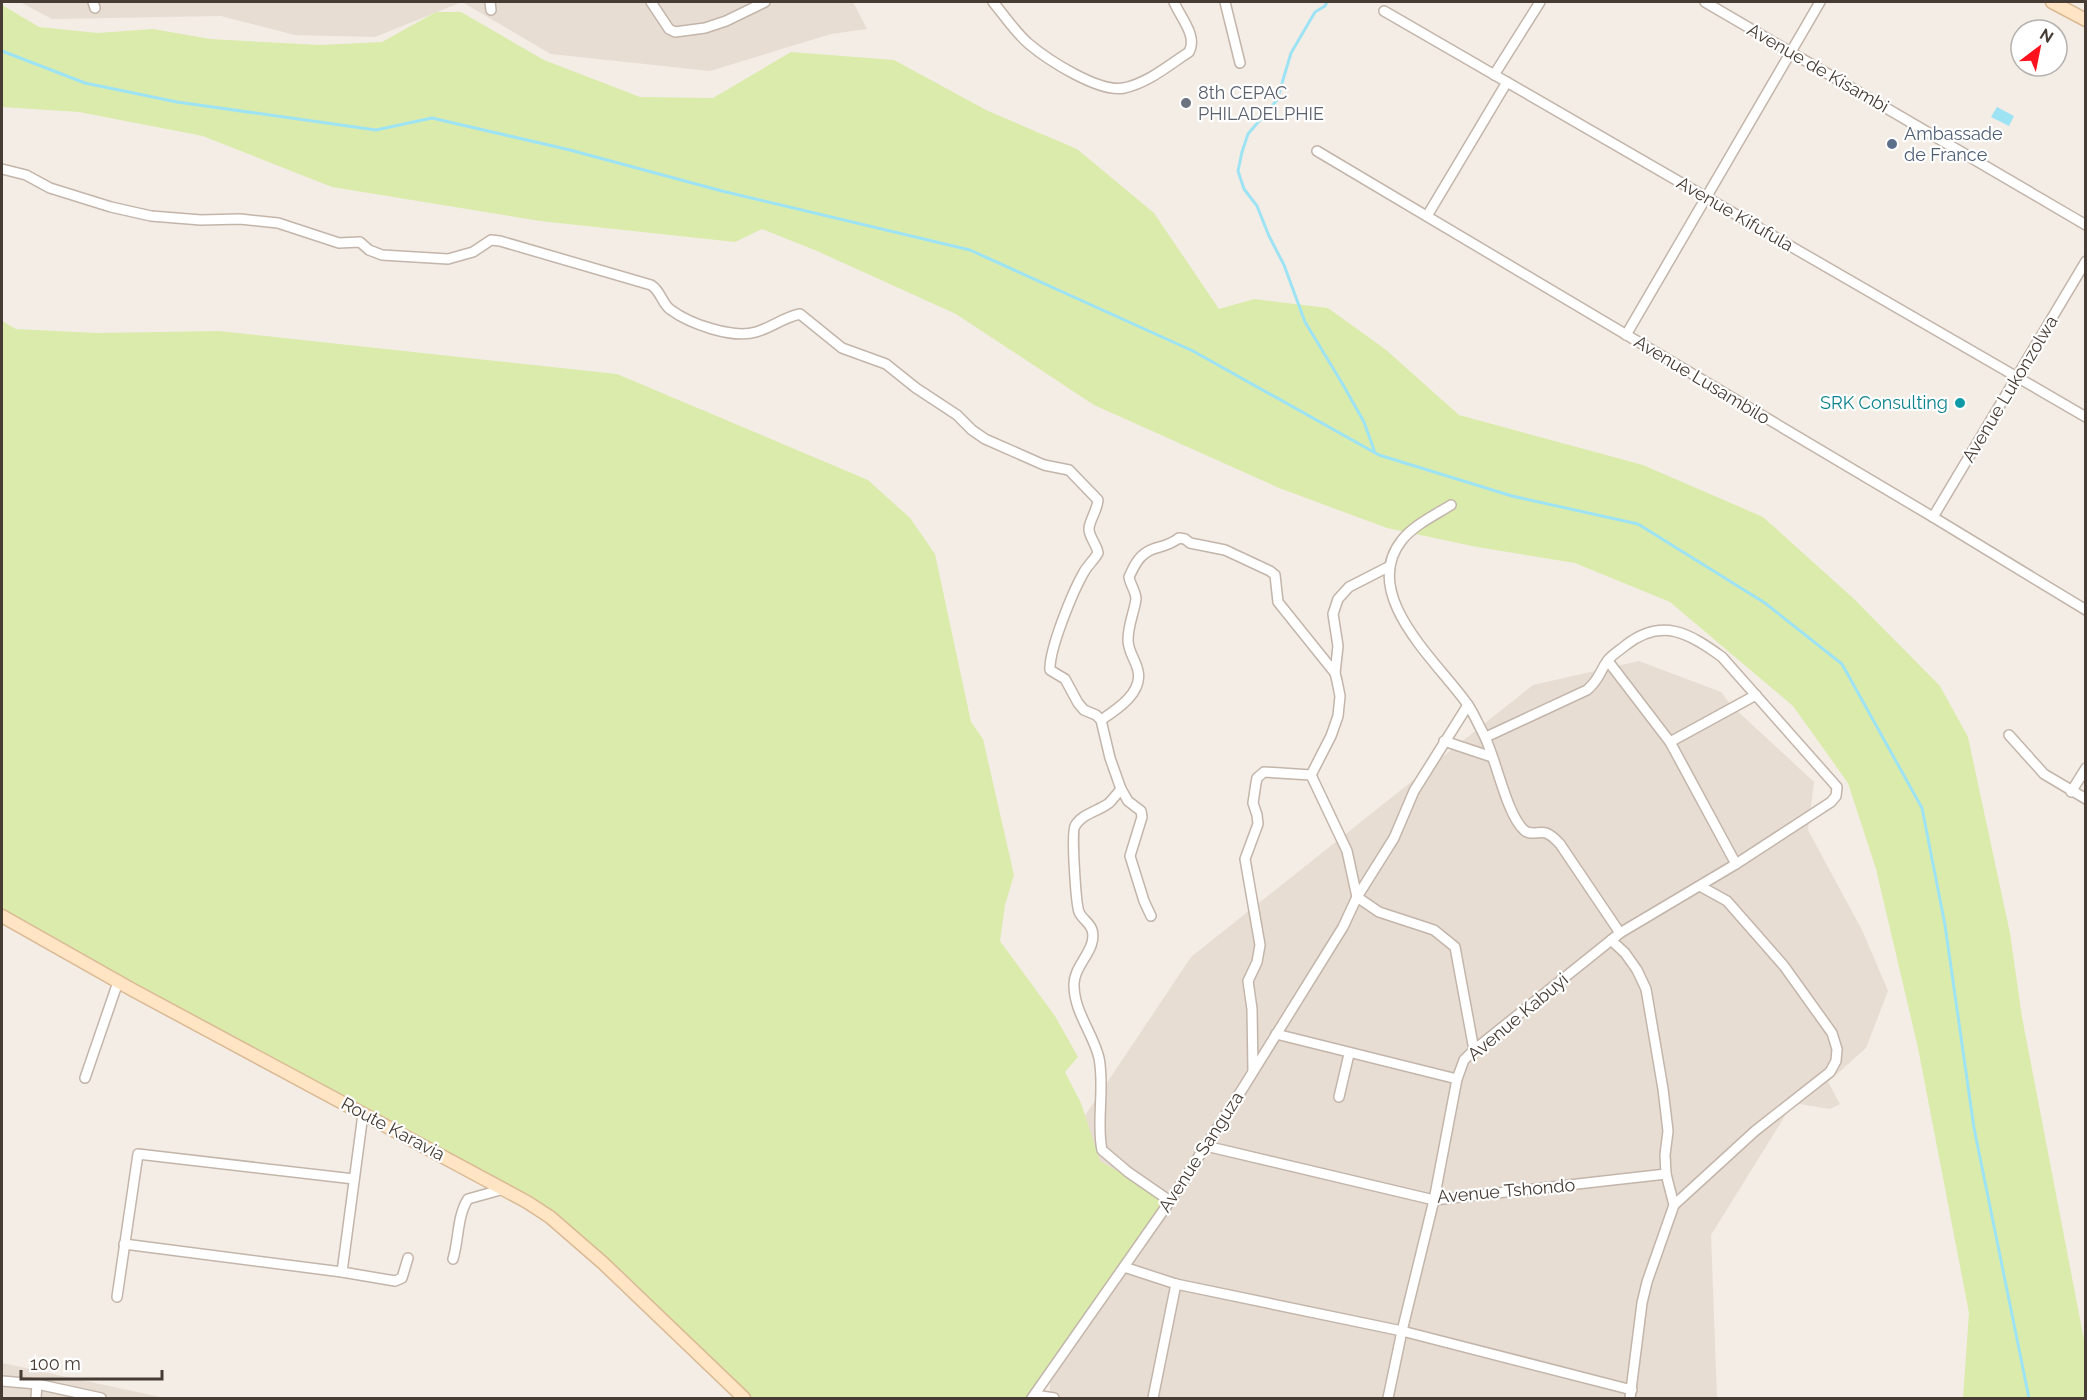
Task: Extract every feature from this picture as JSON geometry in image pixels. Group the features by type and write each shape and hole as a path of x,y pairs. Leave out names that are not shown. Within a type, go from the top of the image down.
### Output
{"street":[{"path":"651,2 669,29 675,32 705,28 726,21 765,2"},
{"path":"993,2 1028,43 1056,62 1093,82 1108,87 1123,88 1144,81 1189,52 1192,39 1174,2"},
{"path":"1225,2 1240,63"},
{"path":"1494,75 1540,2"},
{"name":"Avenue de Kisambi","path":"1705,2 2085,225"},
{"path":"1626,335 1820,2"},
{"path":"2052,2 2085,20"},
{"name":"Avenue Kifufula","path":"1384,11 2085,417"},
{"path":"1426,216 1508,82"},
{"name":"Avenue Lusambilo","path":"1317,151 1933,517 2085,610"},
{"path":"2,169 26,175 51,188 111,207 151,216 201,220 240,219 278,223 339,243 360,242 369,250 382,255 448,259 473,252 491,240 500,240 651,285 659,292 670,310 696,323 736,334 756,332 800,314 842,348 886,364 916,388 957,415 985,439 1044,465 1070,470 1083,487 1096,497 1098,505 1089,526 1089,532 1097,546 1098,553 1086,569 1071,599 1050,663 1050,670 1065,679 1077,703 1084,710 1101,720 1110,758 1121,789 1128,801 1142,814 1130,856 1151,916"},
{"name":"Avenue Lukonzolwa","path":"1933,517 2018,378 2085,261"},
{"path":"1451,505 1430,517 1403,539 1395,551 1390,566 1393,600 1403,621 1468,705 1485,738 1509,802 1523,830 1528,833 1545,832 1560,844 1620,933"},
{"path":"1101,720 1130,698 1138,678 1138,671 1130,654 1128,643 1129,626 1136,599 1129,577 1147,551 1170,545 1179,538 1190,543 1225,550 1275,575 1278,602 1335,674"},
{"path":"1311,775 1331,736 1338,716 1340,696 1335,674 1338,646 1334,614 1338,599 1349,587 1390,566"},
{"path":"1485,738 1587,690 1597,681 1608,661 1637,636 1656,629 1676,632 1703,644 1722,657 1756,695 1670,742"},
{"path":"1608,661 1670,742 1736,864"},
{"name":"Avenue Kabuyi","path":"1388,1398 1434,1200 1457,1079 1464,1060 1620,933 1736,864 1831,802 1836,796 1837,787 1756,695"},
{"name":"Avenue Sanguza","path":"1034,1396 1170,1201 1253,1072 1343,927 1357,897 1394,838 1414,792 1468,705"},
{"path":"2009,735 2044,774 2085,799"},
{"path":"1444,741 1492,757"},
{"path":"2071,792 2085,768"},
{"path":"1253,1072 1252,1009 1248,981 1257,962 1260,945 1245,859 1258,824 1253,802 1256,783 1257,778 1264,772 1311,775"},
{"path":"1311,775 1347,851 1357,897 1379,912 1434,930 1455,947 1474,1050"},
{"path":"1121,789 1108,804 1080,820 1074,828 1073,843 1079,912 1092,927 1093,934 1092,943 1075,976 1074,992 1078,1011 1086,1024 1099,1058 1102,1149 1128,1172 1170,1201"},
{"path":"1124,1267 1176,1284 1402,1331 1631,1394 1642,1303 1674,1205 1755,1131 1830,1072 1836,1061 1837,1049 1832,1033 1784,966 1727,901 1700,886"},
{"name":"Route Karavia","path":"2,916 118,982 504,1189 550,1217 744,1398"},
{"path":"1611,940 1625,953 1646,988 1668,1131 1665,1155 1666,1174 1674,1205"},
{"path":"85,1078 118,982"},
{"path":"1276,1034 1457,1079"},
{"path":"1339,1097 1349,1054"},
{"path":"342,1272 363,1114"},
{"name":"Avenue Tshondo","path":"1206,1146 1434,1200 1666,1174"},
{"path":"117,1297 138,1154 354,1179"},
{"path":"453,1258 463,1206 468,1198 504,1189"},
{"path":"124,1244 342,1272 394,1281 402,1278 408,1258"},
{"path":"1153,1398 1176,1284"},
{"path":"2,1381 37,1384 101,1398"},
{"path":"36,1398 37,1384"},
{"path":"1034,1396 1054,1398"}],"shaded area":[{"path":"20,2 462,2 375,37 295,35 221,16 52,19"},
{"path":"462,2 853,2 867,29 831,34 710,71 551,54"},
{"path":"1639,661 1721,692 1731,705 1814,782 1808,830 1863,932 1888,991 1866,1048 1828,1082 1840,1104 1830,1109 1793,1103 1711,1235 1717,1398 1049,1398 1070,1138 1191,957 1533,685"},
{"path":"2,1363 165,1398 2,1398"}],"green space":[{"path":"2,5 39,27 98,33 153,29 210,39 321,45 382,42 436,12 461,12 544,60 640,97 713,98 791,52 894,60 988,111 1077,149 1154,213 1219,309 1254,299 1328,308 1385,349 1459,415 1643,465 1763,517 1853,598 1940,686 1968,737 2010,933 2022,1017 2085,1345 2085,1398 1963,1398 1969,1313 1918,1048 1876,869 1848,783 1793,706 1670,602 1575,563 1477,547 1387,528 1279,488 1094,405 956,314 817,251 762,229 735,242 540,221 332,187 203,136 79,112 2,107"},
{"path":"2,321 16,329 97,333 219,331 617,374 868,480 910,518 935,554 971,722 983,739 1014,875 1005,905 1000,941 1055,1016 1078,1057 1065,1072 1081,1103 1100,1161 1170,1201 1029,1398 749,1398 531,1201 160,1000 2,911"}],"water":[{"path":"1997,107 2014,116 2009,126 1991,117"}],"waterway":[{"path":"1327,2 1315,12 1291,53 1277,100 1248,134 1238,171 1244,189 1257,206 1284,265 1305,322 1364,422 1374,450"},
{"path":"2,51 85,83 177,102 376,130 432,118 570,150 722,191 970,250 1193,351 1379,455 1512,496 1638,524 1765,603 1842,664 1922,808 1945,925 1974,1128 2029,1398"}],"place":[{"name":"8th CEPAC PHILADELPHIE","path":"1186,103"},
{"name":"Ambassade de France","path":"1892,144"},
{"name":"SRK Consulting","path":"1960,403"}]}
